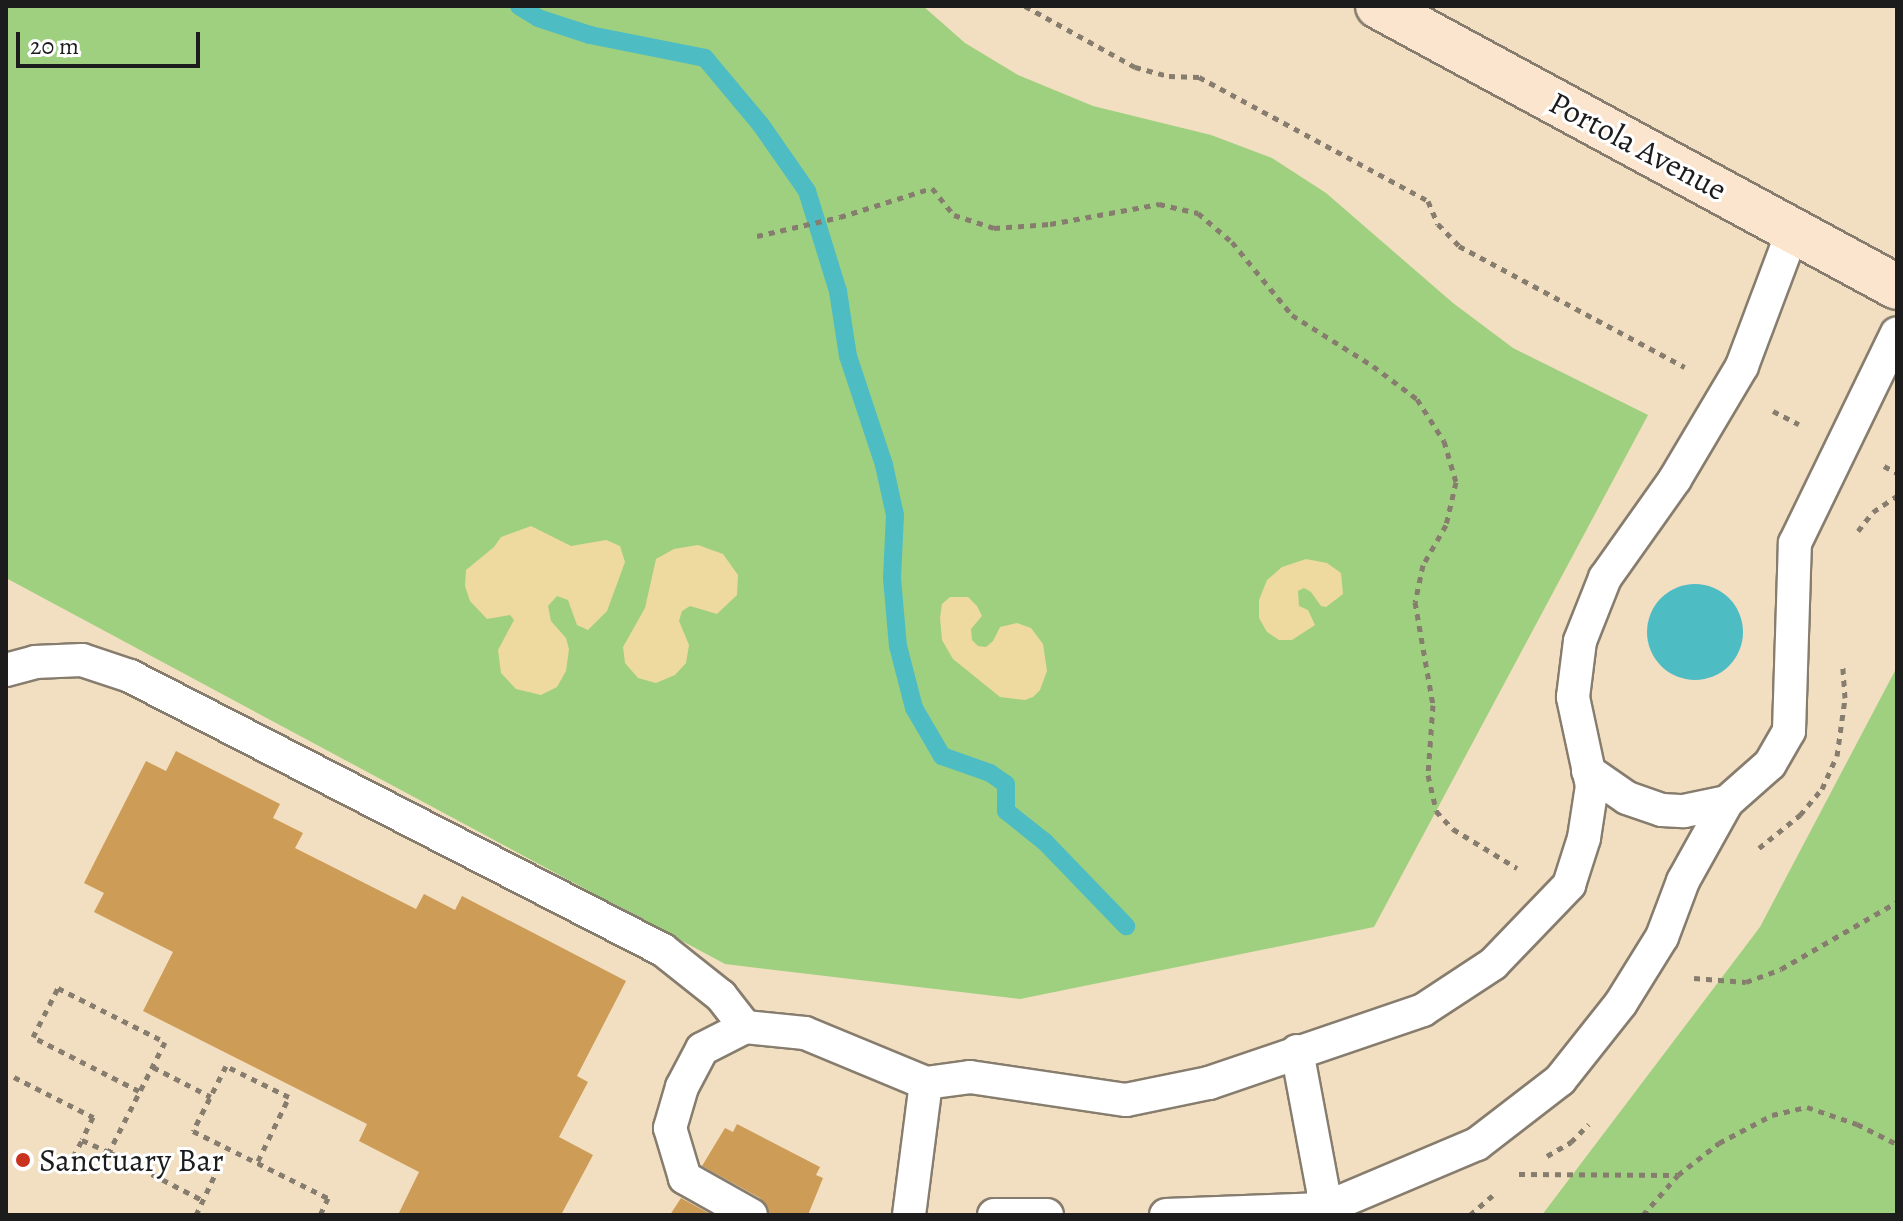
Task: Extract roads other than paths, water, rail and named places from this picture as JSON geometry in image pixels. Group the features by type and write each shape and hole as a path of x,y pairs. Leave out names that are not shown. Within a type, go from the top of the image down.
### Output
{"main road":[{"name":"Portola Avenue","path":"1378,6 1897,287"}],"lane":[{"path":"751,1215 685,1178 670,1128 682,1087 702,1049 745,1027 805,1033 926,1083 970,1077 1126,1100 1209,1083 1423,1010 1493,964 1569,885 1584,838 1592,786 1573,697 1580,641 1605,578 1675,479 1742,366 1793,230"},
{"path":"1166,1215 1323,1212 1477,1144 1560,1080 1621,1003 1662,937 1683,881 1727,802 1770,764 1789,731 1795,543 1897,333"},
{"path":"6,670 35,662 82,660 130,676 663,950 721,996 745,1027"},
{"path":"1588,771 1627,798 1662,810 1684,811 1727,802"},
{"path":"1297,1051 1323,1190 1323,1212"},
{"path":"909,1215 926,1083"},
{"path":"994,1215 1047,1215"}],"water":[{"path":"1686,584 1704,584 1722,592 1735,605 1743,623 1740,651 1722,672 1704,680 1686,680 1668,672 1655,659 1647,641 1647,623 1655,605 1668,592"}],"waterway":[{"path":"519,6 538,18 590,35 705,58 761,125 807,191 838,291 848,356 884,465 895,515 892,578 898,646 914,708 942,756 990,773 1006,784 1006,811 1045,842 1126,926"}],"place":[{"name":"Sanctuary Bar","path":"23,1160"}]}
